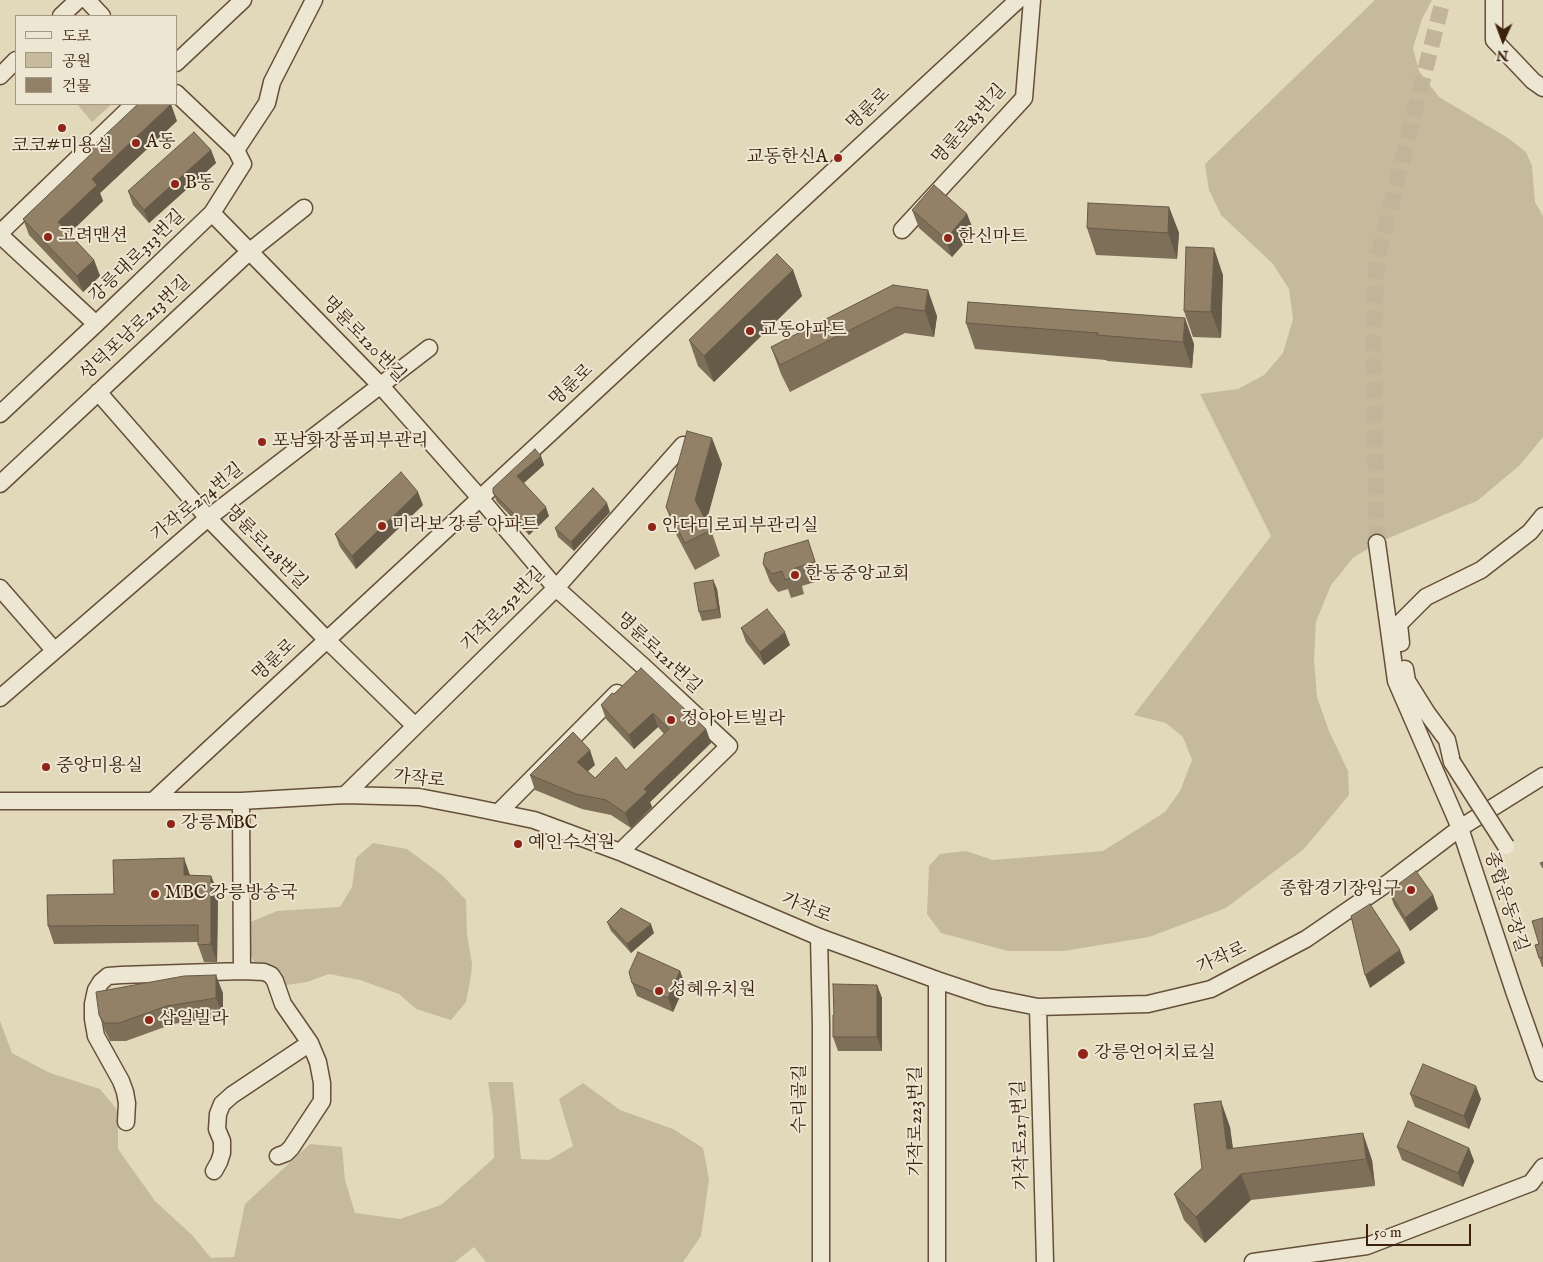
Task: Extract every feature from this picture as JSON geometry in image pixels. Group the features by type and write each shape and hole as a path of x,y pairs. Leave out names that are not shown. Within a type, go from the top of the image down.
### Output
{"street":[{"path":"62,15 78,0"},
{"path":"87,0 101,15"},
{"path":"178,61 243,0"},
{"path":"178,95 236,150 267,103 272,82 314,0"},
{"name":"명륜로","path":"153,801 1018,0"},
{"name":"명륜로83번길","path":"902,230 1024,98 1032,0"},
{"path":"1494,0 1494,40 1533,81 1543,88"},
{"path":"0,76 15,61"},
{"path":"96,324 0,234 133,105"},
{"name":"강릉대로313번길","path":"0,414 212,214 243,164 236,150"},
{"name":"성덕포남로213번길","path":"0,484 250,251 304,208"},
{"name":"명륜로120번길","path":"212,214 381,386 480,498"},
{"name":"가작로274번길","path":"0,698 208,518 429,348"},
{"name":"명륜로128번길","path":"98,392 208,518 327,640 416,726"},
{"name":"가작로252번길","path":"345,795 556,588 683,445"},
{"name":"명륜로121번길","path":"480,498 556,588 729,746 620,852"},
{"path":"1506,846 1452,762 1447,740 1407,681 1399,624 1426,597 1481,570 1530,532 1543,516"},
{"name":"종합운동장길","path":"1377,543 1396,681 1460,828 1543,1073"},
{"path":"0,588 54,650"},
{"path":"499,812 644,667"},
{"name":"가작로","path":"0,801 241,801 345,795 419,797 499,812 534,820 620,852 819,937 937,980 988,996 1038,1008 1148,1004 1211,989 1306,939 1389,882 1460,828 1543,776"},
{"path":"241,801 242,971"},
{"name":"수리골길","path":"819,937 821,1262"},
{"path":"126,1122 127,1102 121,1080 96,1036 93,1004 96,990 101,982 108,976 121,974 264,972 271,975 276,981 283,1004 310,1044 318,1062 322,1083 322,1101 291,1148 286,1153 278,1156"},
{"name":"가작로223번길","path":"937,980 937,1262"},
{"name":"가작로217번길","path":"1038,1008 1045,1262"},
{"path":"214,1170 222,1154 222,1141 217,1129 218,1114 222,1104 232,1095 310,1044"},
{"path":"1252,1262 1367,1246 1531,1184 1543,1167"}],"green space":[{"path":"1375,0 1432,0 1422,19 1413,48 1419,71 1439,97 1508,138 1526,152 1532,166 1535,202 1543,216 1543,437 1520,465 1477,501 1377,543 1353,558 1331,585 1316,622 1314,659 1317,697 1329,731 1348,771 1349,795 1304,849 1226,908 1149,937 1064,951 1008,951 941,933 927,914 929,866 940,854 966,851 993,860 1103,851 1165,812 1180,791 1192,760 1183,737 1166,723 1134,715 1271,536 1200,394 1238,389 1264,375 1283,353 1293,319 1289,289 1273,264 1221,215 1209,190 1205,164"},
{"path":"78,105 111,105 92,122"},
{"path":"373,843 407,849 442,875 466,900 467,934 472,964 471,976 466,1002 451,1020 416,1009 399,994 360,980 329,974 307,982 272,987 257,969 246,943 248,923 277,911 340,907 352,887 356,858"},
{"path":"0,1021 12,1053 50,1073 100,1089 118,1111 118,1149 155,1201 192,1235 211,1258 234,1257 245,1204 310,1144 342,1147 345,1180 355,1213 400,1219 441,1205 494,1158 493,1116 488,1082 513,1082 521,1159 549,1160 573,1146 559,1099 583,1083 620,1110 673,1129 703,1148 709,1179 701,1236 683,1262 486,1262 474,1247 455,1262 0,1262"}],"building":[{"path":"137,105 170,105 92,179 97,185 58,222 94,260 77,276 23,219 92,153 89,150"},
{"path":"194,132 211,150 144,210 128,191"},
{"path":"934,185 967,214 946,239 912,210"},
{"path":"1088,203 1169,207 1168,233 1087,228"},
{"path":"1186,247 1214,248 1211,312 1184,311"},
{"path":"777,254 793,270 704,356 689,340"},
{"path":"893,285 928,290 925,311 896,307 780,365 771,347"},
{"path":"968,302 1185,318 1183,342 1097,335 1098,333 966,323"},
{"path":"687,431 712,438 695,500 711,530 685,543 666,507"},
{"path":"535,449 541,456 517,476 546,507 526,526 493,493 493,488"},
{"path":"401,472 418,492 352,556 335,534"},
{"path":"593,488 607,503 571,542 555,528"},
{"path":"808,540 815,562 795,568 797,576 785,580 782,571 772,574 763,564 765,553"},
{"path":"713,580 718,609 699,612 694,583"},
{"path":"767,609 785,632 760,652 741,628"},
{"path":"641,668 706,729 644,789 647,792 625,813 606,800 576,794 530,775 573,732 590,750 577,762 595,778 616,757 626,770 669,729 653,713 629,735 601,705"},
{"path":"184,858 184,875 211,876 211,944 198,945 198,925 48,926 47,895 114,894 113,860"},
{"path":"1416,871 1433,895 1405,918 1389,891"},
{"path":"1370,904 1400,950 1365,975 1351,916"},
{"path":"621,908 651,924 627,944 607,922"},
{"path":"1543,918 1543,957 1539,958 1535,945 1539,944 1532,921"},
{"path":"638,952 680,971 668,998 632,983 629,972"},
{"path":"216,975 216,998 167,1006 119,1023 104,1023 99,1015 96,992 184,976"},
{"path":"833,984 877,985 877,1037 833,1037"},
{"path":"1423,1064 1476,1086 1464,1116 1410,1094"},
{"path":"1221,1101 1227,1149 1363,1133 1366,1159 1241,1174 1196,1217 1174,1194 1202,1168 1194,1104"},
{"path":"1408,1121 1469,1148 1458,1173 1397,1147"}],"tunnel":[{"path":"1377,543 1373,341 1377,260 1443,0"}],"place":[{"name":"코코#미용실","path":"62,128"},
{"name":"A동","path":"136,143"},
{"name":"교동한신A","path":"838,158"},
{"name":"B동","path":"175,184"},
{"name":"고려맨션","path":"48,237"},
{"name":"한신마트","path":"948,238"},
{"name":"교동아파트","path":"750,331"},
{"name":"포남화장품피부관리","path":"262,442"},
{"name":"미라보 강릉 아파트","path":"382,526"},
{"name":"안다미로피부관리실","path":"652,527"},
{"name":"한동중앙교회","path":"795,575"},
{"name":"정아아트빌라","path":"671,720"},
{"name":"중앙미용실","path":"46,767"},
{"name":"강릉MBC","path":"171,824"},
{"name":"예인수석원","path":"518,844"},
{"name":"종합경기장입구","path":"1411,890"},
{"name":"MBC 강릉방송국","path":"155,894"},
{"name":"성혜유치원","path":"659,991"},
{"name":"삼일빌라","path":"149,1020"},
{"name":"강릉언어치료실","path":"1083,1054"}]}
